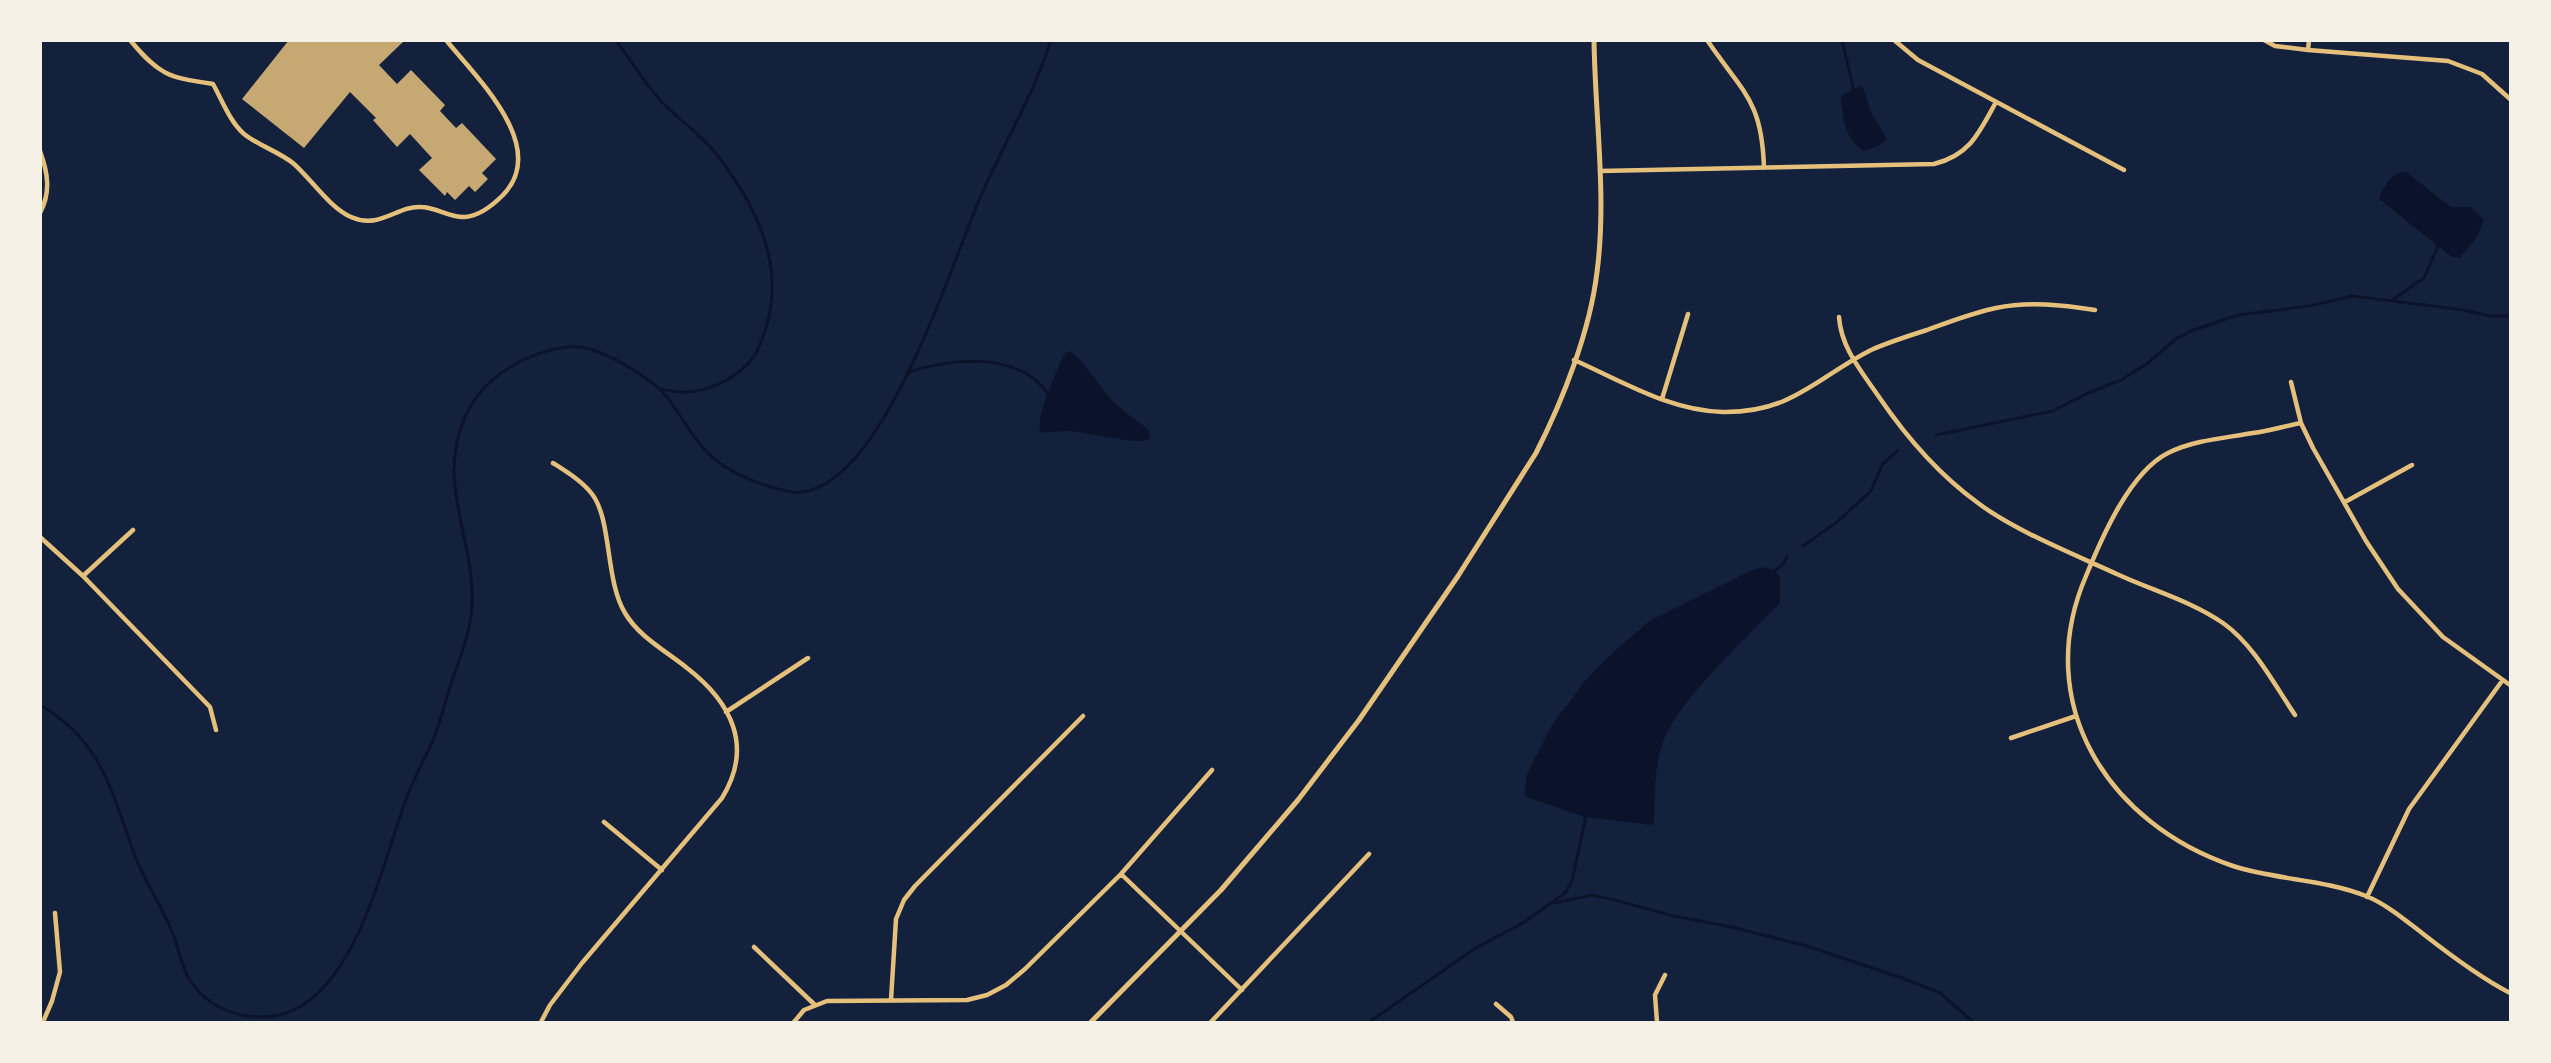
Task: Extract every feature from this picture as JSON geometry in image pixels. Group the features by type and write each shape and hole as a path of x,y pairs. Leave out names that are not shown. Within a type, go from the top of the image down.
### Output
{"street":[{"path":"130,40 154,68 177,78 213,84 232,120 243,134 293,163 341,211 364,220 381,219 418,206 456,217 468,217 492,206 510,188 518,168 516,140 499,106 447,40"},
{"path":"1091,1023 1231,879 1298,800 1359,720 1458,576 1547,432 1574,360 1592,301 1598,271 1600,171 1594,40"},
{"path":"1707,40 1744,88 1756,110 1763,140 1764,168"},
{"path":"1894,40 1918,60 2124,170"},
{"path":"2264,40 2275,46 2308,50 2448,61 2482,74 2511,99"},
{"path":"2308,50 2309,40"},
{"path":"1600,171 1924,165 1946,161 1965,150 1974,141 1996,102"},
{"path":"40,151 49,176 46,203 40,213"},
{"path":"1574,360 1676,405 1709,411 1749,410 1770,406 1804,392 1854,360 1886,344 1996,308 2068,305 2095,310"},
{"path":"1662,399 1688,314"},
{"path":"1839,317 1840,332 1854,360 1909,439 1960,488 1996,515 2092,562 2201,609 2224,624 2255,655 2295,715"},
{"path":"2291,382 2301,423 2381,564 2420,615 2443,637 2511,686"},
{"path":"2301,423 2181,448 2155,461 2139,476 2092,562 2079,591 2070,629 2069,675 2076,716 2092,755 2110,784 2140,813 2169,834 2232,865 2271,875 2327,884 2367,897 2411,924 2457,960 2511,993"},
{"path":"541,1023 550,1005 582,963 722,798 735,772 739,755 735,732 726,712 703,682 646,637 624,612 612,576 602,514 597,502 573,476 553,463"},
{"path":"2345,502 2412,465"},
{"path":"83,576 133,530"},
{"path":"40,537 83,576 210,707 216,730"},
{"path":"726,712 808,658"},
{"path":"2367,897 2409,809 2502,681"},
{"path":"891,1000 896,919 904,900 915,886 1083,716"},
{"path":"2012,738 2076,716"},
{"path":"794,1023 804,1010 827,1001 967,1000 987,995 1006,985 1121,874 1212,770"},
{"path":"604,822 662,870"},
{"path":"1211,1023 1369,854"},
{"path":"1121,874 1242,990"},
{"path":"43,1023 60,972 55,913"},
{"path":"754,947 815,1005"},
{"path":"1657,1023 1655,995 1665,975"},
{"path":"1496,1004 1511,1017 1513,1023"}],"water":[{"path":"1862,85 1872,114 1887,139 1878,146 1864,151 1853,141 1846,127 1841,96"},
{"path":"2406,172 2451,207 2471,207 2484,220 2477,237 2460,258 2452,257 2379,199 2392,177"},
{"path":"1069,351 1081,361 1115,403 1148,429 1150,436 1148,440 1134,441 1069,431 1041,433 1040,417 1047,394 1064,354"},
{"path":"1762,567 1774,570 1780,578 1780,603 1697,690 1670,727 1662,745 1658,764 1652,825 1585,817 1526,797 1524,794 1527,774 1552,725 1585,681 1607,658 1649,621"}],"building":[{"path":"289,40 405,40 379,65 397,84 411,70 445,105 440,111 456,128 462,123 496,159 482,173 488,179 475,192 469,186 455,200 447,192 445,196 419,170 432,158 410,134 397,147 373,120 376,118 350,92 304,148 242,99"}],"waterway":[{"path":"616,40 656,95 712,148 734,178 759,224 767,248 771,272 772,297 768,323 758,349 745,366 726,380 704,389 683,392 660,389"},
{"path":"40,705 61,719 92,752 111,790 143,874 171,929 185,971 195,987 220,1008 242,1015 265,1017 296,1009 322,989 344,960 361,926 410,789 435,735 464,646 471,617 472,591 454,468 457,443 465,417 481,391 503,372 535,355 565,347 590,349 627,366 660,390 709,455 723,466 749,480 796,492 811,490 839,474 866,445 913,362 980,198 1027,101 1051,40"},
{"path":"1842,40 1854,91"},
{"path":"2392,300 2424,278 2438,242"},
{"path":"1936,435 2053,411 2121,380 2148,363 2176,339 2191,331 2238,315 2309,306 2353,296 2464,310 2489,316 2510,316"},
{"path":"909,372 944,363 964,361 1002,364 1020,370 1035,380 1048,394"},
{"path":"1803,546 1837,522 1871,491 1882,465 1898,450"},
{"path":"1773,572 1783,564 1787,557"},
{"path":"1369,1022 1476,948 1526,921 1565,893 1572,881 1586,816"},
{"path":"1555,903 1592,895 1807,946 1940,993 1973,1022"}]}
